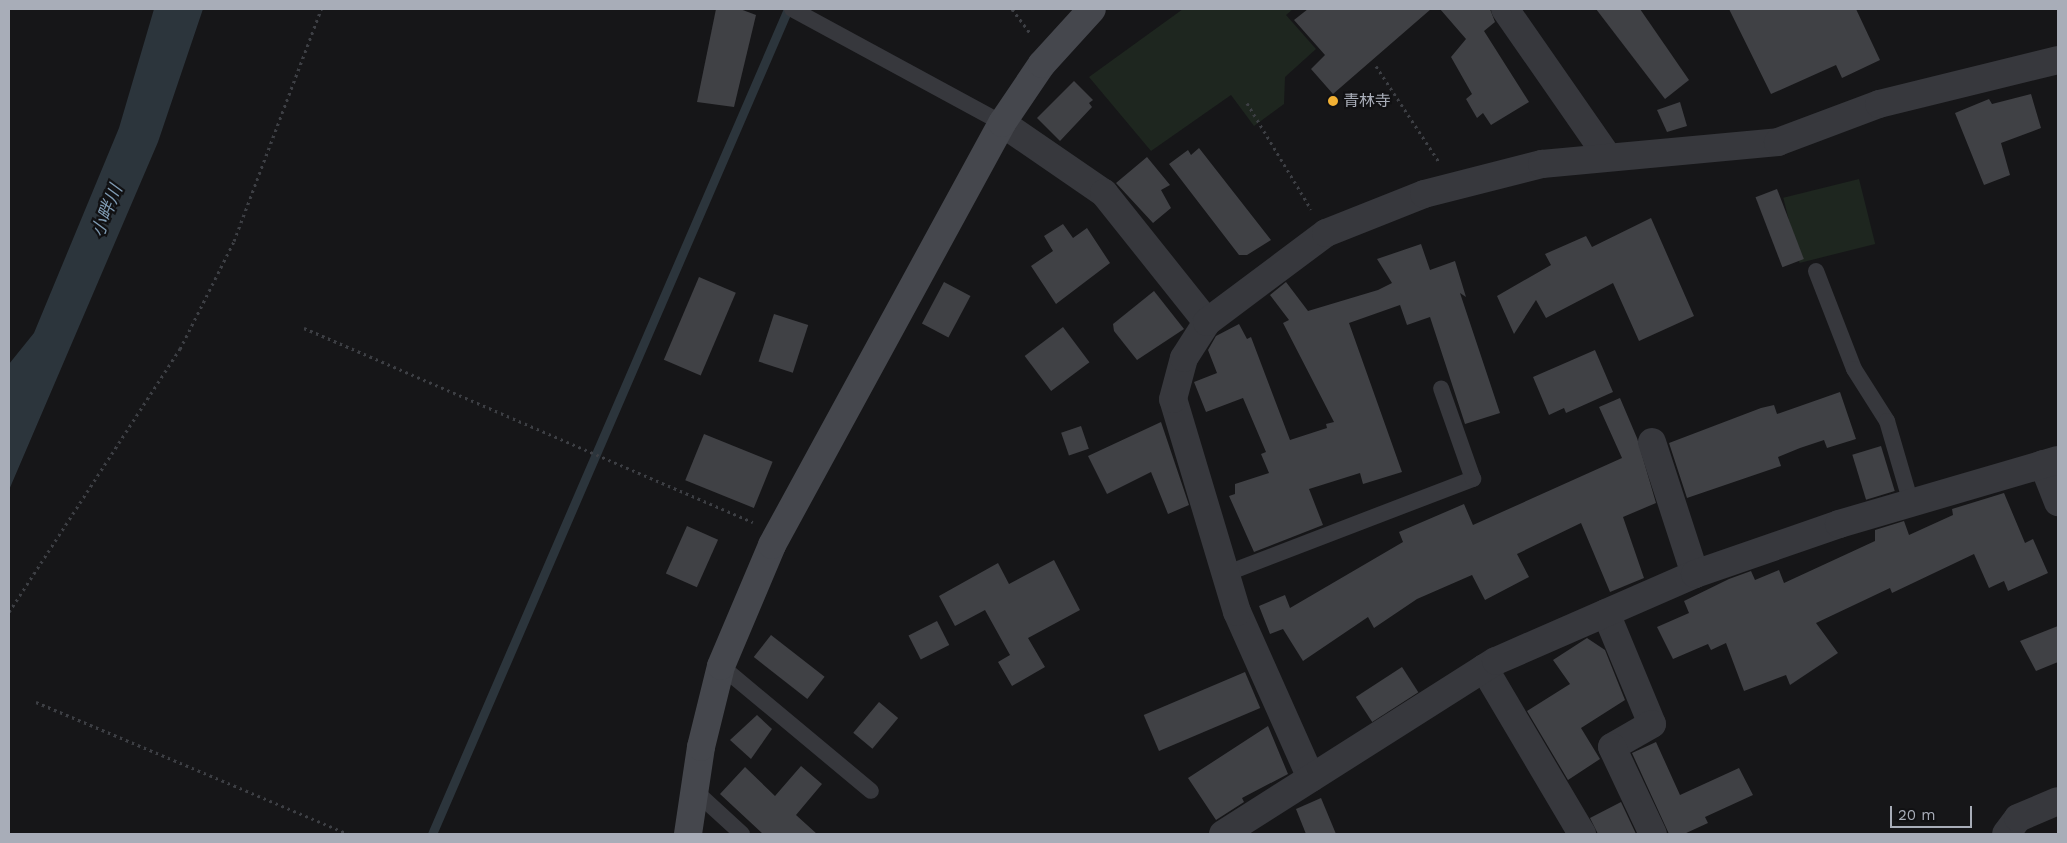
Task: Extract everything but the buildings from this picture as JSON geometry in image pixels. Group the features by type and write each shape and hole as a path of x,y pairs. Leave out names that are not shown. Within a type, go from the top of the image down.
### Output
{"street":[{"path":"688,834 694,790 721,666 779,534 1002,123 1042,64 1092,9"},
{"path":"1505,9 1608,157"},
{"path":"1311,778 1237,612 1173,399 1184,358 1207,322 1232,298 1326,233 1454,186 1542,164 1778,142 1879,104 2058,60"},
{"path":"1002,123 1104,192 1207,322"},
{"path":"1652,442 1695,574"},
{"path":"1224,834 1484,668 1695,574 1910,503 2051,462 2058,502"},
{"path":"1606,613 1652,724 1612,747 1653,834"},
{"path":"1484,668 1582,834"},
{"path":"2006,834 2018,818 2058,801"}],"lane":[{"path":"792,9 1002,123"},
{"path":"1816,271 1854,368 1887,421 1910,503"},
{"path":"1226,574 1473,479 1441,388"},
{"path":"721,666 871,791"},
{"path":"694,790 742,834"}],"path":[{"path":"9,612 180,349 234,241 321,9"},
{"path":"1376,66 1454,186"},
{"path":"1247,103 1326,233"},
{"path":"304,328 779,534"},
{"path":"36,702 348,834"}],"shaded area":[{"path":"1183,9 1293,9 1286,15 1316,49 1285,77 1284,104 1254,126 1231,95 1151,151 1089,77"},
{"path":"1859,179 1875,244 1800,263 1783,198"}],"water":[{"name":"小畔川","path":"154,9 203,9 158,142 9,490 9,364 34,333 119,128"}],"waterway":[{"path":"432,834 788,9"}],"place":[{"name":"青林寺","path":"1333,101"}]}
